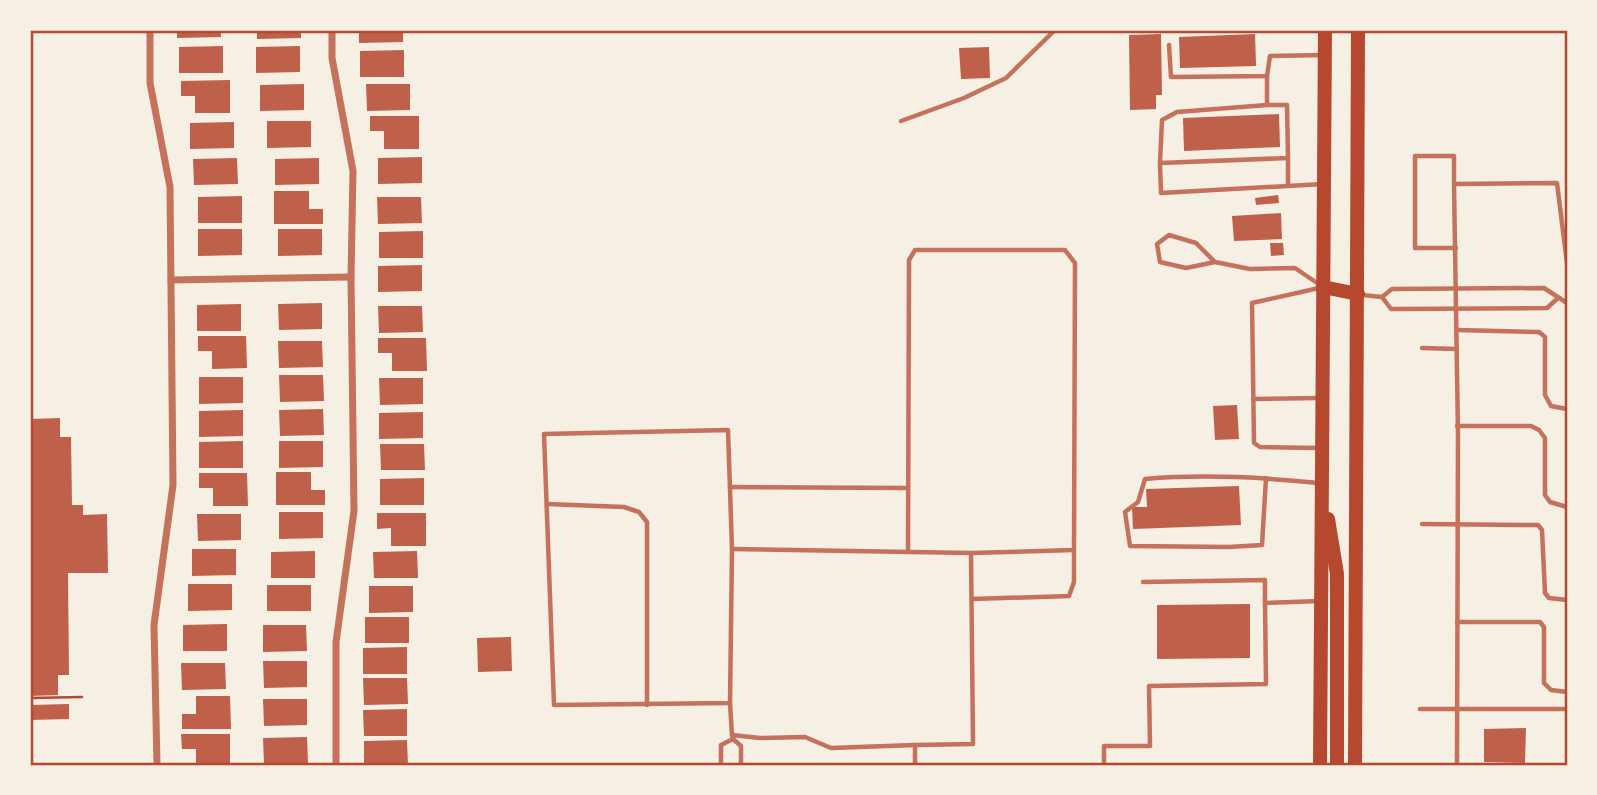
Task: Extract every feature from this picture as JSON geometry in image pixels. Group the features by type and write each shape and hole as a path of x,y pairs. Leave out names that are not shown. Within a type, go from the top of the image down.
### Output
{"highway":[{"path":"1320,765 1325,30"},
{"path":"1355,765 1358,30"},
{"path":"1323,287 1358,294"},
{"path":"1322,483 1337,574 1337,765"}],"street":[{"path":"150,30 150,83 170,187 173,485 154,625 157,765"},
{"path":"332,30 332,58 353,171 351,277 354,511 336,642 336,765"},
{"path":"171,281 351,277"}],"lane":[{"path":"901,121 964,98 1006,78 1055,30"},
{"path":"1169,45 1171,77 1268,76"},
{"path":"1267,105 1270,56 1324,55"},
{"path":"1288,185 1287,105 1177,112 1162,120 1161,193 1323,183"},
{"path":"1456,248 1415,248 1415,156 1454,156 1456,248 1456,308 1457,330 1457,765"},
{"path":"1160,163 1288,158"},
{"path":"1454,184 1557,183 1567,263"},
{"path":"1215,262 1196,243 1169,235 1157,244 1160,262 1186,268 1215,262 1250,269 1295,268 1323,287"},
{"path":"908,552 909,260 915,250 1065,250 1075,262 1073,582 1069,596 972,599"},
{"path":"1322,448 1260,447 1254,443 1252,303 1323,287"},
{"path":"1381,297 1392,289 1544,288 1567,303"},
{"path":"1358,294 1381,297 1391,309 1548,307 1558,298"},
{"path":"1457,330 1539,332 1545,337 1545,395 1551,406 1567,409"},
{"path":"1422,348 1457,349"},
{"path":"1253,399 1322,398"},
{"path":"1457,426 1531,426 1539,430 1545,438 1545,495 1550,502 1567,507"},
{"path":"730,703 554,705 544,434 728,430 732,550 730,703 733,737 741,746 741,765"},
{"path":"1266,478 1262,545 1130,546 1125,512 1139,502 1145,479 1188,475 1266,478 1322,483"},
{"path":"730,487 908,488"},
{"path":"547,504 624,507 639,513 647,522 648,705"},
{"path":"1422,524 1538,525 1542,530 1545,593 1549,598 1567,600"},
{"path":"732,550 971,553 1074,550"},
{"path":"721,765 721,745 733,737 805,737 831,748 973,744 971,553"},
{"path":"1104,765 1104,746 1150,746 1149,686 1266,684 1265,580 1143,582"},
{"path":"1265,603 1321,601"},
{"path":"1457,622 1540,622 1545,627 1544,683 1550,690 1567,692"},
{"path":"1420,709 1567,709"},
{"path":"915,745 915,765"}],"path":[{"path":"30,698 82,697"}],"building":[{"path":"177,30 221,30 221,37 177,38"},
{"path":"257,30 301,30 301,38 257,39"},
{"path":"359,30 403,30 403,42 359,43"},
{"path":"1161,34 1162,95 1156,95 1156,109 1130,110 1129,35"},
{"path":"1255,34 1256,66 1180,68 1179,37"},
{"path":"223,46 223,73 179,73 179,47"},
{"path":"300,46 300,72 256,73 256,47"},
{"path":"989,47 990,78 961,79 959,48"},
{"path":"404,50 404,77 360,77 360,51"},
{"path":"230,80 230,113 195,113 195,96 181,96 181,81"},
{"path":"304,84 304,110 260,111 260,85"},
{"path":"366,84 410,84 410,110 367,111"},
{"path":"1279,114 1280,147 1184,151 1183,118"},
{"path":"370,116 419,116 419,149 384,149 384,131 370,131"},
{"path":"267,121 311,121 311,147 267,148"},
{"path":"234,122 234,148 190,149 190,123"},
{"path":"422,157 422,183 378,184 378,158"},
{"path":"237,158 238,184 194,185 193,159"},
{"path":"319,158 319,184 275,185 275,159"},
{"path":"274,191 309,191 309,209 323,209 323,224 274,224"},
{"path":"1278,195 1279,203 1256,205 1255,198"},
{"path":"242,196 242,223 198,223 198,197"},
{"path":"377,197 421,197 422,223 378,224"},
{"path":"1281,213 1282,239 1234,241 1232,216"},
{"path":"198,229 242,229 242,255 198,256"},
{"path":"278,229 322,229 322,255 278,256"},
{"path":"423,231 423,258 379,258 379,232"},
{"path":"1270,243 1283,243 1284,255 1271,256"},
{"path":"422,265 422,291 378,292 378,266"},
{"path":"322,303 322,329 279,330 278,304"},
{"path":"241,304 241,331 197,331 197,305"},
{"path":"378,306 422,306 423,332 379,333"},
{"path":"198,336 246,336 247,368 212,369 212,351 198,351"},
{"path":"378,338 426,338 427,371 392,371 392,353 378,353"},
{"path":"278,341 322,341 323,367 279,368"},
{"path":"279,375 323,375 324,401 280,402"},
{"path":"199,377 243,377 243,403 199,404"},
{"path":"379,378 423,378 423,404 380,405"},
{"path":"1237,405 1239,439 1215,440 1213,406"},
{"path":"323,409 324,435 280,436 279,410"},
{"path":"243,410 243,436 199,437 199,411"},
{"path":"423,412 423,438 379,439 379,413"},
{"path":"60,418 60,437 71,437 72,505 83,505 83,515 107,514 108,573 68,573 69,675 58,675 58,695 30,696 30,419"},
{"path":"243,441 243,468 199,468 199,442"},
{"path":"279,441 323,441 323,467 279,468"},
{"path":"380,444 424,444 425,470 381,470"},
{"path":"276,472 311,472 311,490 325,490 325,505 276,505"},
{"path":"199,473 247,473 248,506 213,506 213,488 199,488"},
{"path":"424,478 424,505 380,505 380,479"},
{"path":"1239,486 1241,525 1133,529 1132,507 1147,507 1146,489"},
{"path":"279,512 323,512 323,538 279,539"},
{"path":"377,513 426,513 426,546 391,546 391,528 377,529"},
{"path":"197,514 241,514 241,540 198,541"},
{"path":"192,549 236,549 236,575 192,576"},
{"path":"315,551 315,578 271,578 271,552"},
{"path":"417,551 418,578 374,578 373,552"},
{"path":"188,584 232,584 232,610 188,611"},
{"path":"267,585 311,585 311,611 267,611"},
{"path":"369,586 413,586 413,612 369,613"},
{"path":"1250,604 1250,658 1157,659 1157,605"},
{"path":"365,617 409,617 409,643 365,643"},
{"path":"227,624 227,651 183,651 183,625"},
{"path":"263,625 306,625 307,651 263,652"},
{"path":"511,637 512,671 478,672 477,638"},
{"path":"407,647 407,674 363,674 363,648"},
{"path":"263,661 307,661 307,687 264,688"},
{"path":"181,663 225,663 226,689 182,690"},
{"path":"363,678 407,678 408,704 364,705"},
{"path":"196,696 230,696 231,729 182,729 182,714 196,714"},
{"path":"263,699 307,699 307,725 264,726"},
{"path":"69,704 69,719 30,720 30,705"},
{"path":"407,709 407,736 364,736 363,710"},
{"path":"1526,728 1525,763 1484,762 1484,729"},
{"path":"181,734 230,734 230,765 196,765 196,749 182,749"},
{"path":"307,737 308,764 264,764 263,738"},
{"path":"407,740 408,765 364,765 364,741"}]}
